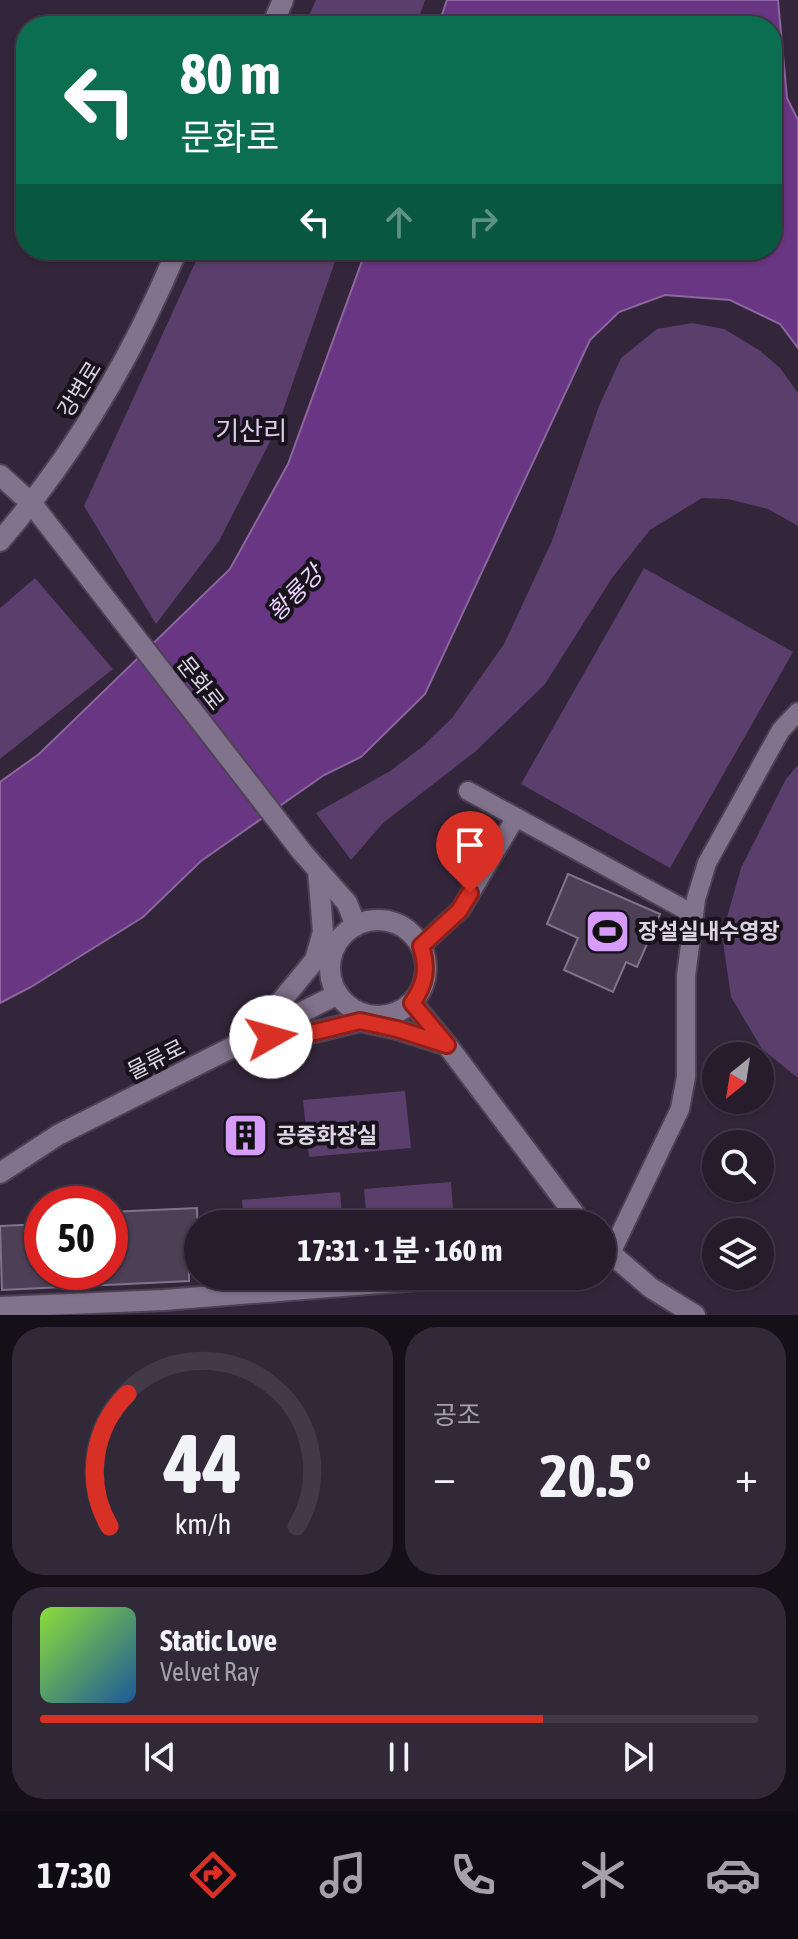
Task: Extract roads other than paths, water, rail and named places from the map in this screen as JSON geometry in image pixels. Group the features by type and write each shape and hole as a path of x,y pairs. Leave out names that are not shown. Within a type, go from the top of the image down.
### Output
{"street":[{"name":"강변로","path":"0,541 32,504 120,368 172,260"},
{"name":"문화로","path":"0,475 32,504 302,852 347,903 356,926"},
{"path":"616,1232 680,1109 686,1077 686,976 699,882 781,730 798,712"},
{"path":"468,791 693,914"},
{"path":"421,946 461,909 516,817"},
{"path":"249,1040 315,960 323,932 318,870"},
{"path":"384,920 399,925 411,933 421,946 426,960 426,976 421,990 412,1003 387,1016 359,1012 338,994 331,980 330,964 342,936 368,921 384,920"},
{"name":"물류로","path":"0,1173 58,1135 338,994"},
{"path":"412,1003 571,1210"},
{"path":"249,1040 315,1032 360,1021 447,1045"},
{"path":"616,1261 695,1315"},
{"path":"0,1307 164,1300 292,1290"}],"water":[{"path":"447,0 778,0 779,16 441,16"},
{"name":"황룡강","path":"782,44 787,98 798,120 798,348 780,324 730,300 665,295 619,312 590,340 425,694 361,757 324,775 201,861 143,917 0,1003 0,782 39,754 230,569 288,464 362,260 782,260"}],"place":[{"name":"장설실내수영장","path":"607,931"},
{"name":"공중화장실","path":"245,1135"}],"district":[{"name":"기산리","path":"251,431"}]}
